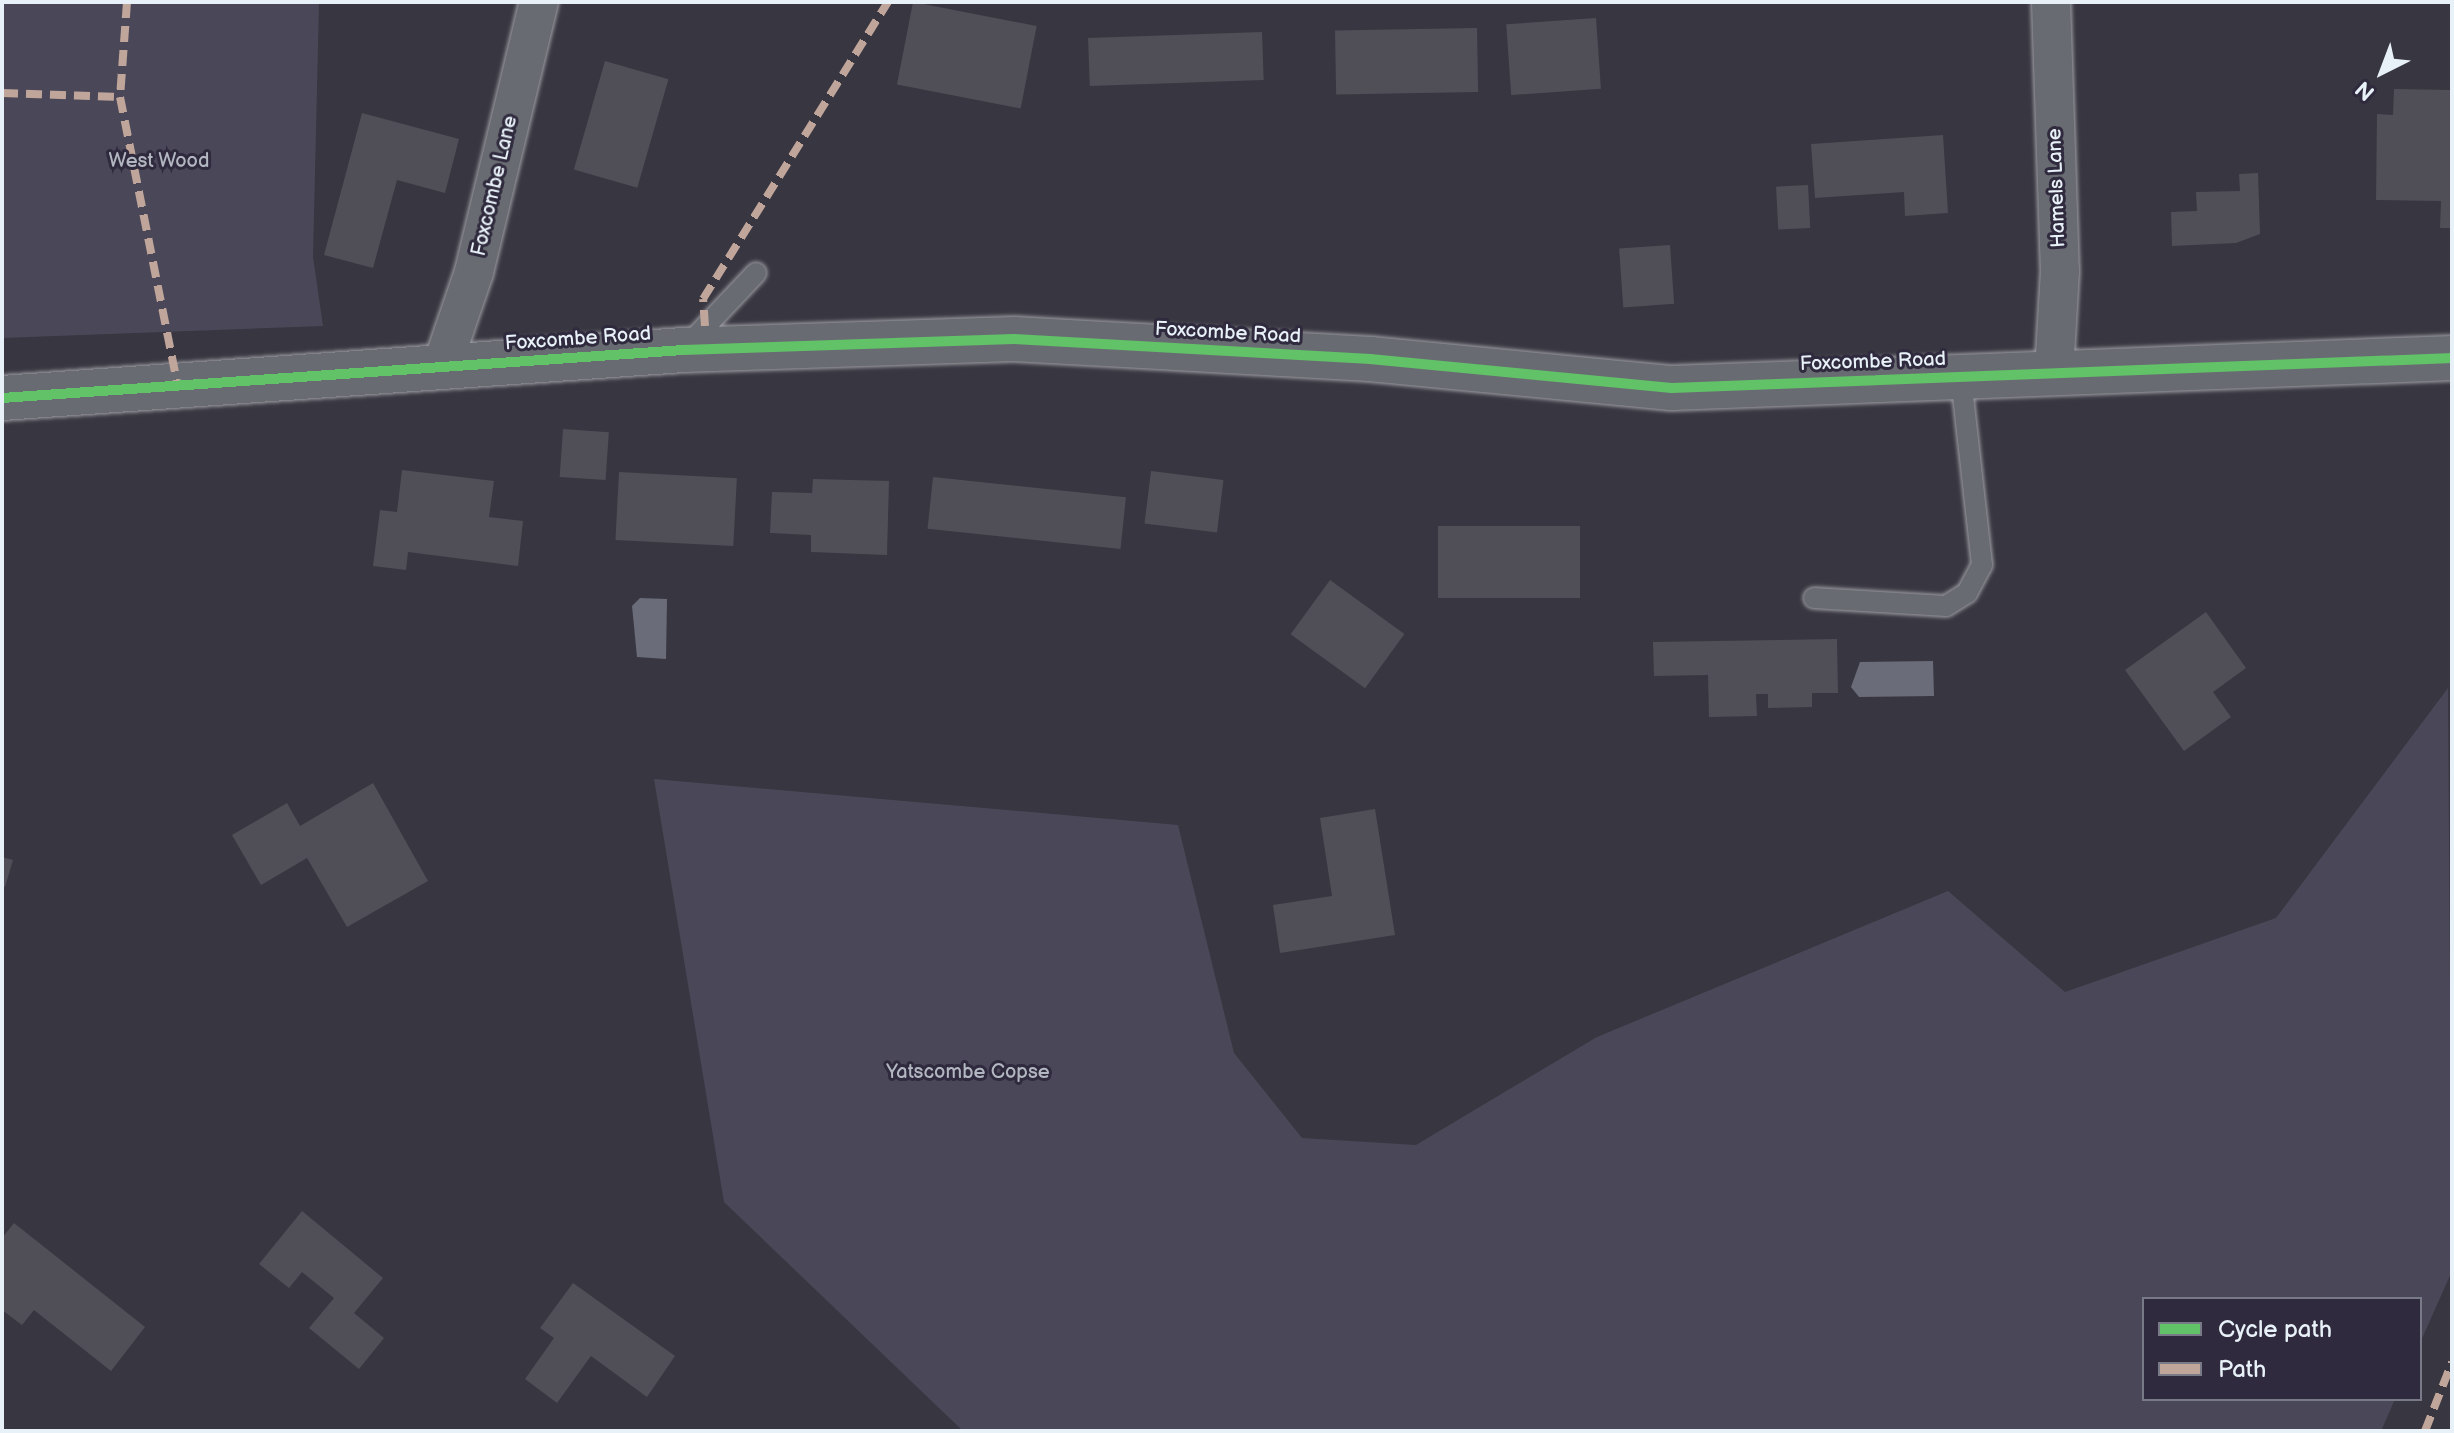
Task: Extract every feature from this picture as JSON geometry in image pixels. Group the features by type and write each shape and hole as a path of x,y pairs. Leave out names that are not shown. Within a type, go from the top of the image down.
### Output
{"street":[{"name":"Foxcombe Lane","path":"442,366 474,272 539,2"},
{"name":"Hamels Lane","path":"2051,2 2060,271 2054,373"},
{"name":"Foxcombe Road","path":"2,398 683,350 1014,339 1370,359 1672,388 2452,358"}],"lane":[{"path":"683,350 756,273"},
{"path":"1814,598 1946,606 1967,593 1982,565 1961,377"}],"green space":[{"name":"West Wood","path":"2,2 319,2 313,257 323,326 2,338"},
{"name":"Yatscombe Copse","path":"2448,688 2452,1271 2422,1338 2422,1297 2142,1297 2142,1401 2394,1401 2381,1431 963,1431 724,1202 654,779 1178,825 1234,1053 1302,1138 1416,1145 1597,1037 1948,891 2065,992 2276,918"}],"shaded area":[{"path":"640,598 667,599 666,659 637,657 632,606"},
{"path":"1933,661 1934,696 1859,697 1851,687 1860,662"}],"building":[{"path":"913,2 1037,26 1021,108 897,84"},
{"path":"1596,18 1601,89 1511,95 1506,24"},
{"path":"1477,28 1478,92 1336,94 1335,30"},
{"path":"1262,32 1264,80 1090,86 1088,38"},
{"path":"605,61 668,79 637,188 574,170"},
{"path":"2394,89 2452,90 2452,228 2440,228 2441,201 2376,200 2377,114 2393,115"},
{"path":"362,113 459,139 445,193 397,180 373,268 324,255"},
{"path":"1943,135 1948,213 1905,216 1904,192 1815,198 1811,144"},
{"path":"2258,173 2260,234 2236,243 2172,246 2171,212 2197,211 2196,192 2240,191 2239,174"},
{"path":"1808,185 1810,228 1778,230 1776,187"},
{"path":"1670,245 1674,304 1623,307 1619,249"},
{"path":"563,429 609,432 606,480 560,477"},
{"path":"402,470 494,481 489,517 523,521 518,566 408,552 406,570 373,566 380,510 397,512"},
{"path":"1151,471 1223,480 1217,533 1145,524"},
{"path":"619,472 737,478 733,546 615,540"},
{"path":"933,477 1126,497 1121,549 928,529"},
{"path":"813,479 889,481 887,555 811,552 811,535 770,533 772,492 812,493"},
{"path":"1438,526 1580,526 1580,598 1438,598"},
{"path":"1330,580 1404,634 1365,688 1291,634"},
{"path":"2206,612 2246,668 2213,692 2231,717 2184,751 2125,670"},
{"path":"1837,639 1838,693 1812,693 1812,707 1768,708 1768,694 1756,694 1757,716 1709,717 1708,675 1654,676 1653,642"},
{"path":"373,783 428,881 347,927 307,858 261,885 232,835 287,803 300,826"},
{"path":"1375,809 1395,935 1280,953 1273,905 1332,896 1320,818"},
{"path":"2,857 13,860 5,887 2,886"},
{"path":"302,1211 383,1278 354,1313 384,1338 359,1369 309,1328 334,1298 302,1272 289,1288 259,1264"},
{"path":"14,1223 145,1327 111,1371 34,1310 22,1325 2,1310 2,1238"},
{"path":"573,1283 675,1356 647,1397 591,1356 557,1403 525,1379 554,1338 540,1328"}],"marked path":[{"path":"127,2 120,97 177,383"},
{"path":"705,326 703,299 888,2"},
{"path":"2,93 120,97"},
{"path":"2425,1431 2452,1362"}],"cycle path":[{"path":"2,398 683,350 1014,339 1370,359 1672,388 2452,358"}]}
